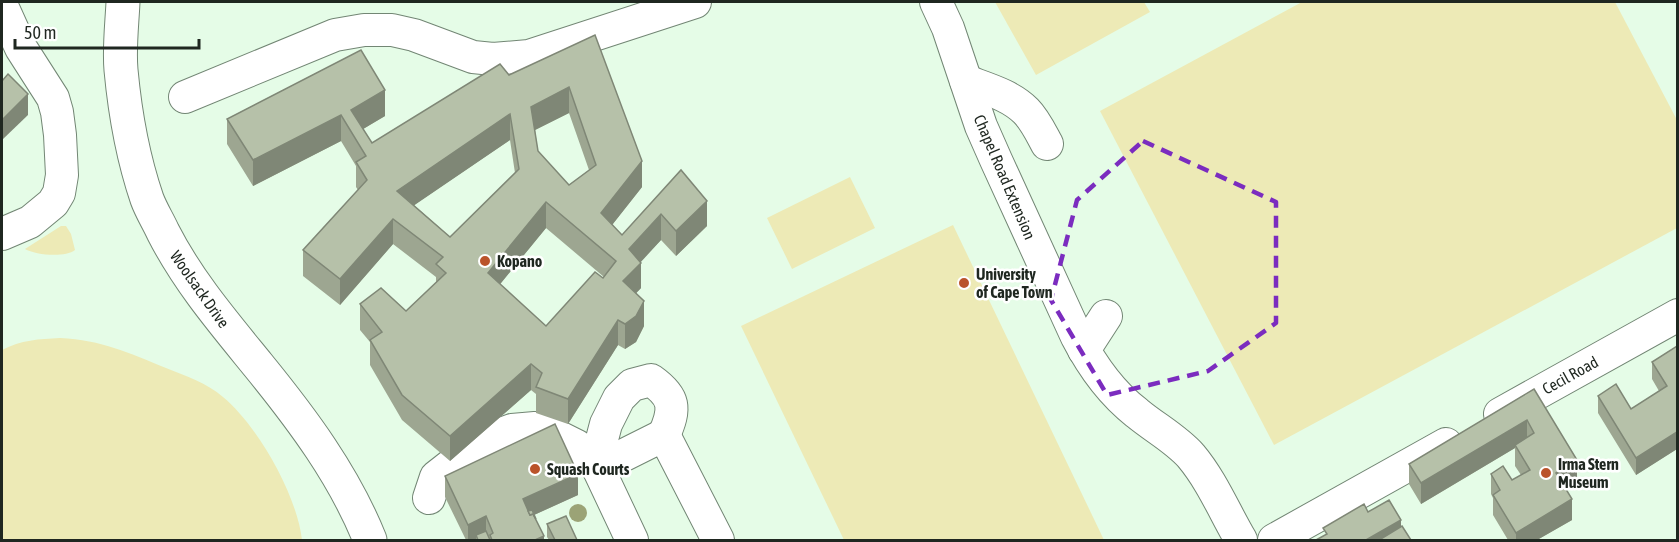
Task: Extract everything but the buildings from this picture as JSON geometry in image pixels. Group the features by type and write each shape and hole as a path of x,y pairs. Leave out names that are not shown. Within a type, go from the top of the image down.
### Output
{"main road":[{"name":"Woolsack Drive","path":"123,2 121,68 130,136 147,200 195,287 320,445 343,483 370,540"}],"street":[{"path":"185,97 335,35 364,30 392,30 473,57 493,59 529,56 695,2"},
{"name":"Chapel Road Extension","path":"936,2 948,28 981,126 1092,365 1111,389 1136,412 1190,455 1203,472 1241,540"},
{"path":"2,6 21,48 53,98 60,135 62,175 59,193 53,203 30,222 2,234"},
{"path":"966,81 1010,98 1027,111 1047,144"},
{"name":"Cecil Road","path":"1274,540 1677,315"},
{"path":"1084,350 1106,316"},
{"path":"651,380 665,390 672,406 670,421 664,435 598,468 606,424 619,398 632,384 651,380"},
{"path":"429,498 436,477 482,441 512,430 536,428 577,446 598,468 632,540"},
{"path":"664,435 718,540"}],"highlighted area":[{"path":"1143,141 1276,202 1276,323 1208,371 1107,395 1051,300 1077,200"}],"shaded area":[{"path":"995,2 1144,2 1150,12 1036,75"},
{"path":"1302,2 1615,2 1677,120 1677,228 1274,445 1100,111"},
{"path":"850,177 875,228 792,269 767,218"},
{"path":"953,225 1104,540 844,540 741,326"},
{"path":"61,226 66,226 71,234 75,250 50,255 25,249"},
{"path":"60,338 89,341 127,352 196,380 223,397 249,425 274,463 299,522 302,540 2,540 2,350 23,342"}],"place":[{"name":"Kopano","path":"485,261"},
{"name":"University of Cape Town","path":"964,283"},
{"name":"Squash Courts","path":"535,469"},
{"name":"Irma Stern Museum","path":"1546,473"}]}
